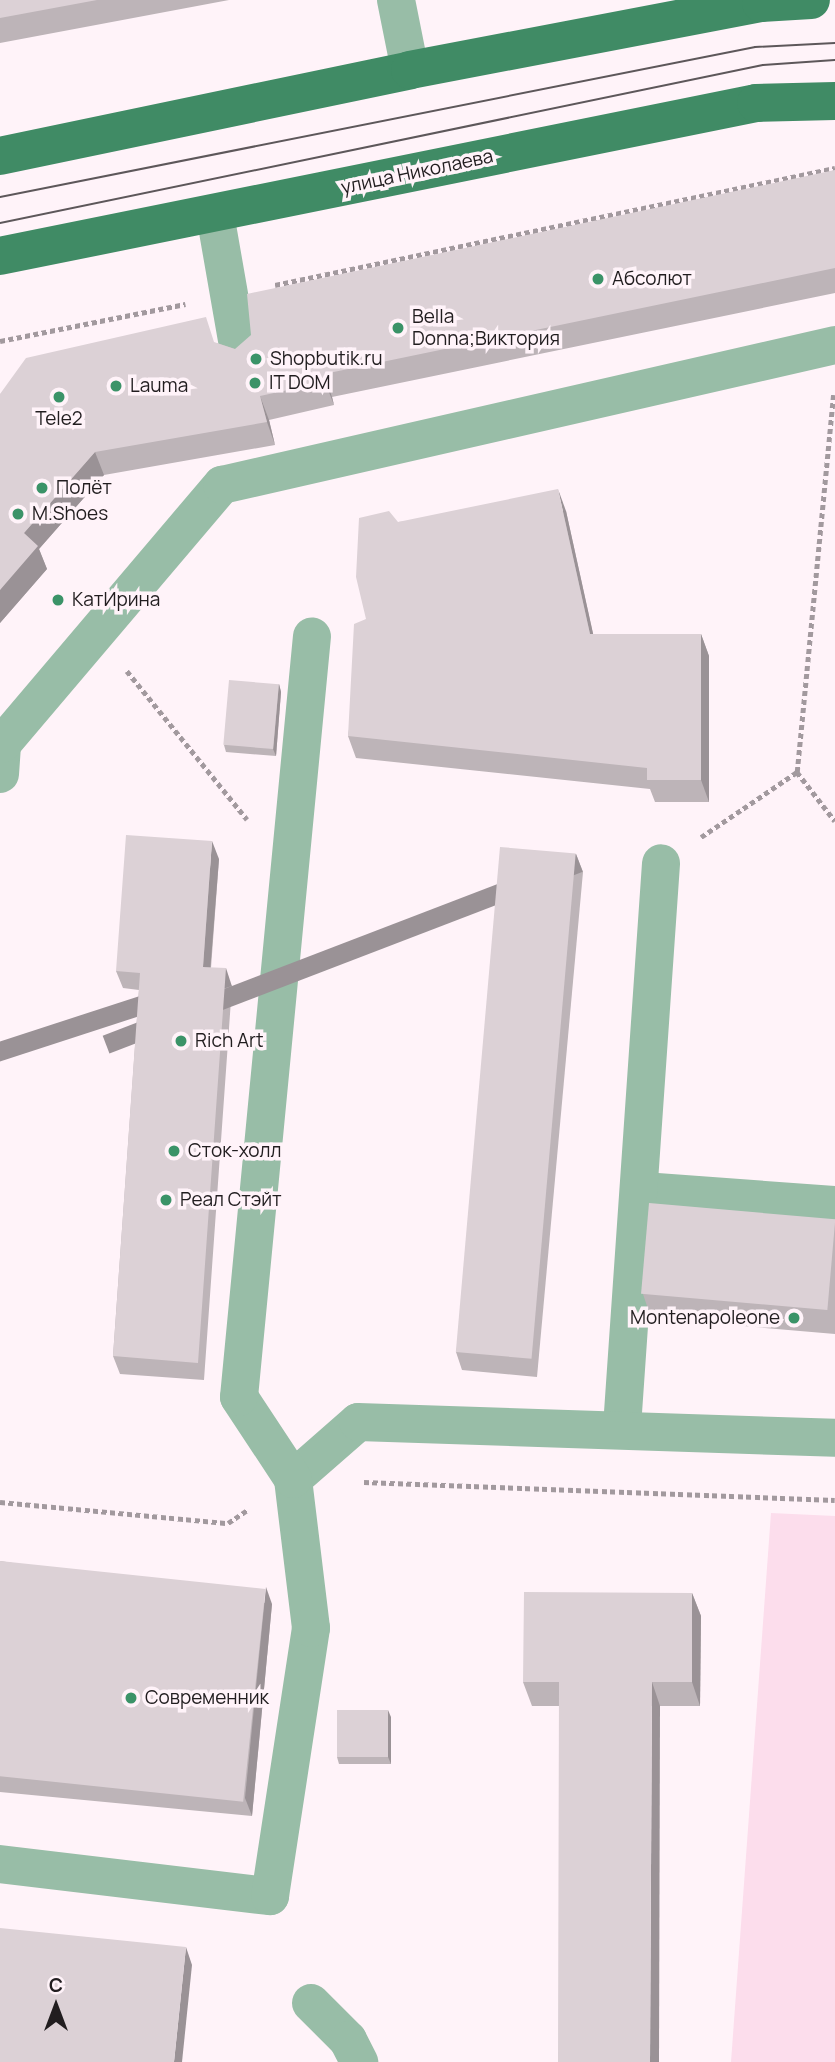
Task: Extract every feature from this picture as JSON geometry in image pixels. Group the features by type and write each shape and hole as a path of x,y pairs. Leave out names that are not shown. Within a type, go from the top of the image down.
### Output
{"main road":[{"path":"0,156 410,70 761,3 811,0"},
{"name":"улица Николаева","path":"0,256 756,103 835,101"}],"lane":[{"path":"396,0 410,70"},
{"path":"215,214 239,351"},
{"path":"0,774 2,744 222,485 259,462 835,345"},
{"path":"0,1864 270,1896 311,1628 293,1479 239,1397 285,866 312,636"},
{"path":"622,1426 642,1191 661,863"},
{"path":"642,1191 835,1205"},
{"path":"293,1479 358,1422 622,1426 835,1438"},
{"path":"311,2003 348,2040 359,2062"}],"path":[{"path":"0,341 835,168"},
{"path":"834,387 797,772 835,821"},
{"path":"96,634 285,866"},
{"path":"661,863 797,772"},
{"path":"0,1502 228,1523 293,1479 835,1500"}],"shaded area":[{"path":"771,1513 835,1516 835,2062 731,2062"}],"building":[{"path":"0,0 97,0 0,18"},
{"path":"835,170 835,268 324,374 325,382 260,396 267,422 95,452 24,533 38,546 0,590 0,394 26,358 206,317 214,342 235,349 251,335 247,294"},
{"path":"558,489 590,634 701,634 701,780 647,780 647,768 348,736 354,624 366,619 356,577 359,518 389,511 398,522"},
{"path":"229,680 279,684 273,749 223,745"},
{"path":"126,835 212,841 203,967 226,968 198,1363 113,1356 140,973 116,971"},
{"path":"500,847 576,854 532,1359 456,1352"},
{"path":"649,1203 835,1219 827,1310 641,1294"},
{"name":"Современник","path":"0,1561 266,1589 243,1802 0,1776"},
{"path":"524,1592 692,1593 692,1682 652,1682 650,2062 558,2062 559,1682 523,1682"},
{"path":"337,1710 388,1710 388,1757 337,1757"},
{"path":"0,1928 186,1947 174,2062 0,2062"}],"tram line":[{"path":"0,197 755,47 835,43"},
{"path":"0,223 763,65 835,60"}],"place":[{"name":"Абсолют","path":"598,279"},
{"name":"Bella Donna;Виктория","path":"398,328"},
{"name":"Shopbutik.ru","path":"256,359"},
{"name":"IT DOM","path":"255,383"},
{"name":"Lauma","path":"116,386"},
{"name":"Tele2","path":"59,397"},
{"name":"Полёт","path":"42,488"},
{"name":"M.Shoes","path":"18,514"},
{"name":"КатИрина","path":"58,600"},
{"name":"Rich Art","path":"181,1041"},
{"name":"Сток-холл","path":"174,1151"},
{"name":"Реал Стэйт","path":"166,1200"},
{"name":"Montenapoleone","path":"794,1318"},
{"name":"Современник","path":"131,1698"}]}
